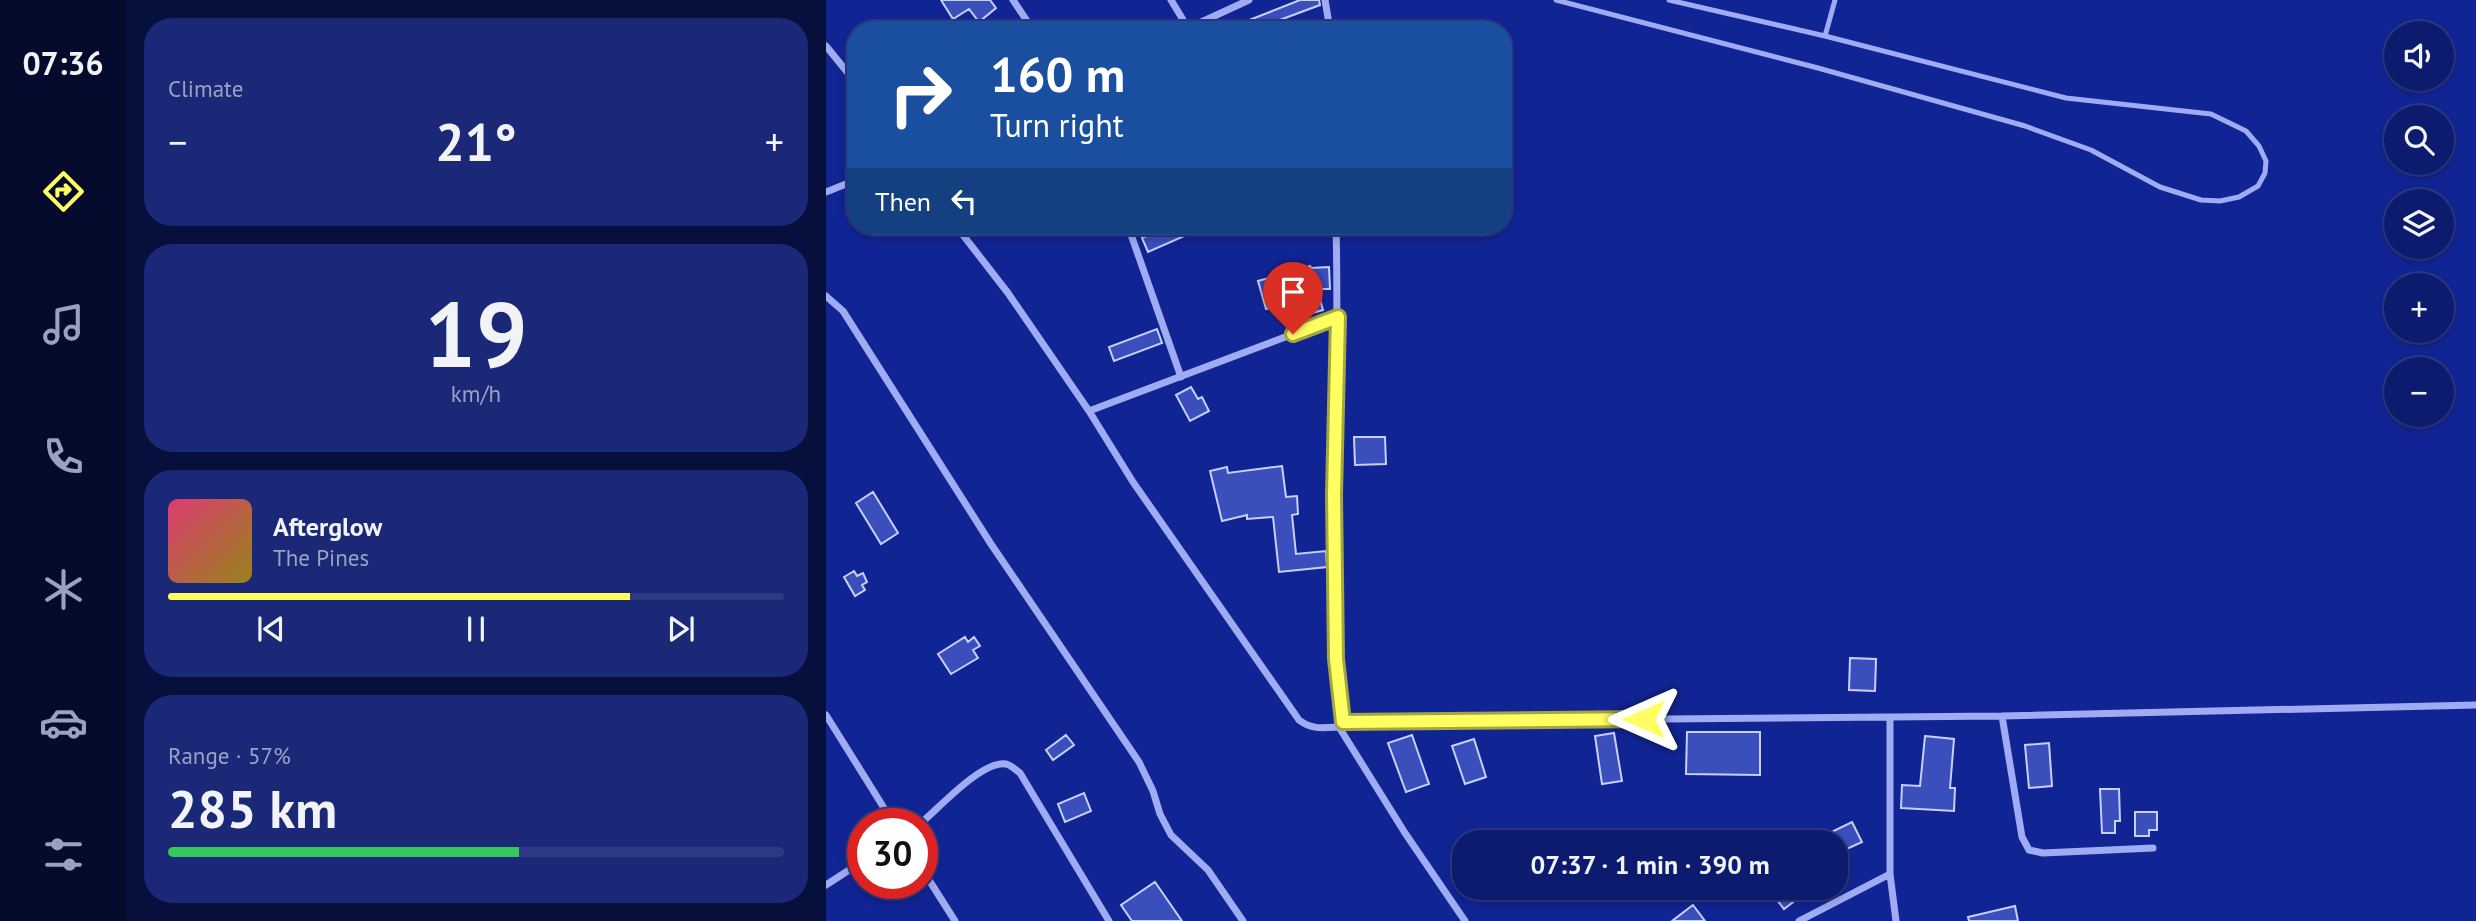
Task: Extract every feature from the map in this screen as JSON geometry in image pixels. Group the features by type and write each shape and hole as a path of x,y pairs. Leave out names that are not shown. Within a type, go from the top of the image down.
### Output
{"street":[{"path":"1013,0 1027,21"},
{"path":"1171,0 1182,21"},
{"path":"1203,21 1249,0"},
{"path":"1325,0 1329,21"},
{"path":"826,46 847,72"},
{"path":"826,192 847,184"},
{"path":"963,235 1008,293 1089,411 1133,482 1299,720 1311,727 1325,730 1341,724 2002,716 2476,705"},
{"path":"1131,235 1181,377"},
{"path":"1336,235 1338,317 1334,495 1336,659 1341,724 1405,833 1465,921"},
{"path":"826,296 843,311 991,544 1139,762 1171,835 1208,870 1243,921"},
{"path":"1089,411 1338,317"},
{"path":"826,715 884,808"},
{"path":"2002,716 2022,837 2029,850 2043,853 2153,848"},
{"path":"1890,717 1890,874 1896,921"},
{"path":"938,808 982,770 1008,764 1020,773 1109,921"},
{"path":"826,885 847,871"},
{"path":"1800,921 1890,874"},
{"path":"938,894 955,921"}],"lane":[{"path":"1556,0 1818,68 2025,126 2091,150 2160,187 2201,200 2220,201 2239,197 2258,186 2265,173 2266,161 2259,146 2246,131 2211,114 2066,99 1825,36 1669,0"},
{"path":"1825,36 1835,0"}],"building":[{"path":"941,0 990,0 996,8 980,21 969,9 953,19"},
{"path":"1300,0 1319,0 1320,5 1277,21 1247,21"},
{"path":"1149,235 1187,235 1148,252 1142,238"},
{"path":"1310,266 1329,267 1330,289 1317,289 1323,310 1298,317 1293,302 1266,309 1258,281"},
{"path":"1157,329 1162,343 1114,361 1109,347"},
{"path":"1191,387 1198,399 1202,397 1209,411 1190,421 1176,395"},
{"path":"1354,437 1385,437 1386,464 1355,465"},
{"path":"1282,466 1286,497 1297,496 1298,514 1292,515 1296,554 1326,551 1327,567 1279,572 1273,517 1247,519 1247,515 1222,521 1210,471 1227,467 1228,473"},
{"path":"873,492 898,533 881,544 856,503"},
{"path":"854,571 857,576 863,573 867,582 862,585 865,590 855,596 844,577"},
{"path":"965,637 968,642 974,637 980,646 973,650 978,658 951,674 938,654"},
{"path":"1850,658 1876,659 1875,691 1849,690"},
{"path":"1687,732 1760,732 1760,775 1686,774"},
{"path":"1614,733 1622,781 1602,784 1595,736"},
{"path":"1066,735 1074,745 1053,760 1046,750"},
{"path":"1412,735 1429,784 1406,792 1388,743"},
{"path":"1925,736 1954,739 1950,788 1955,788 1954,811 1901,808 1902,785 1920,786"},
{"path":"1474,739 1486,777 1465,784 1452,746"},
{"path":"2049,743 2052,786 2029,788 2025,745"},
{"path":"2100,789 2119,789 2120,821 2115,821 2115,833 2102,833"},
{"path":"1084,793 1091,811 1065,822 1058,804"},
{"path":"2135,812 2157,812 2157,830 2149,830 2149,836 2135,836"},
{"path":"1852,822 1862,842 1848,848 1848,830 1836,830"},
{"path":"1155,882 1182,921 1132,921 1121,905"},
{"path":"1777,900 1796,900 1784,909"},
{"path":"1693,905 1705,921 1672,921"},
{"path":"2015,906 2018,921 1969,921 1968,917"}],"route":[{"path":"1293,334 1338,317 1334,495 1336,659 1343,722 1644,719"}]}
